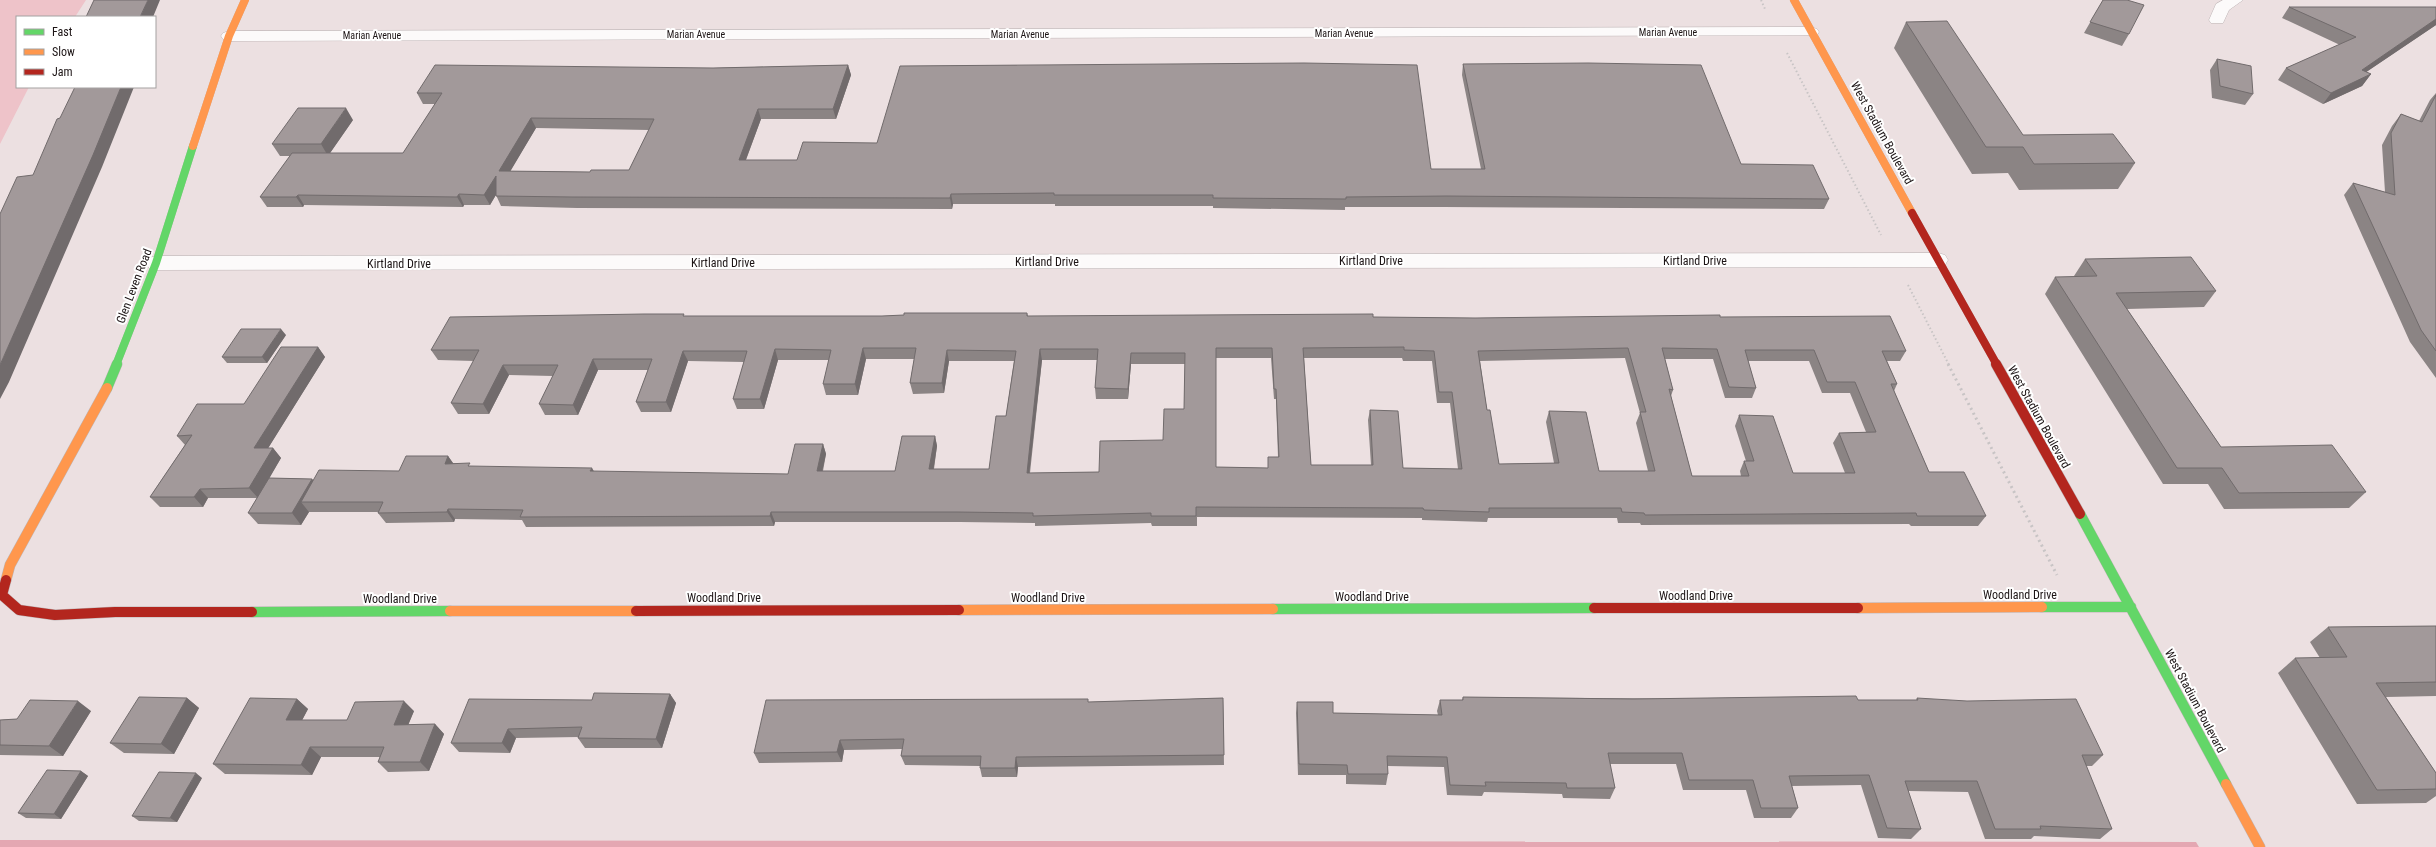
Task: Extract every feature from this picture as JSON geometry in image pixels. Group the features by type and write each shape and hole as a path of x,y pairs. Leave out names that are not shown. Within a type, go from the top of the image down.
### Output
{"street":[{"name":"Glen Leven Road","path":"10,565 102,400 156,263 228,36 245,0"},
{"name":"West Stadium Boulevard","path":"1794,0 2131,607 2260,847"},
{"path":"2217,20 2222,7 2235,0"},
{"name":"Marian Avenue","path":"228,36 1811,32"},
{"name":"Kirtland Drive","path":"156,263 1938,260"},
{"name":"Woodland Drive","path":"10,565 2,595 19,610 55,615 123,612 2131,607"}],"path":[{"path":"1761,0 1894,260 1956,376 2057,575"}],"shaded area":[{"path":"0,0 86,0 76,16 16,16 16,88 28,88 0,144"},
{"path":"0,840 2196,842 2199,847 0,847"}],"building":[{"path":"94,0 148,0 140,16 86,16"},
{"path":"2103,0 2127,0 2144,5 2129,34 2090,22"},
{"path":"2289,7 2436,7 2436,19 2362,70 2371,74 2331,93 2286,68 2356,37"},
{"path":"1947,21 2023,135 2113,134 2135,163 2034,164 2023,147 1986,147 1906,22"},
{"path":"2217,59 2251,66 2253,94 2220,86"},
{"path":"1304,63 1417,65 1431,169 1485,169 1463,64 1588,63 1701,65 1741,164 1813,165 1829,199 1446,196 1346,197 1346,199 1213,198 1213,195 1054,195 1054,193 951,194 950,198 496,196 496,176 484,195 459,194 457,197 298,195 296,197 260,197 292,153 403,153 442,93 417,93 435,65 713,68 848,65 833,109 758,109 739,160 797,160 803,142 877,143 900,66","holes":["531,118 654,119 629,170 591,170 590,172 499,171"]},
{"path":"75,88 121,88 93,155 0,365 0,214 17,177 33,175 57,119 60,118"},
{"path":"2436,95 2436,351 2421,330 2353,183 2395,195 2391,133 2401,114 2422,122"},
{"path":"298,108 346,108 321,144 272,144"},
{"path":"2191,257 2216,291 2116,293 2221,447 2332,445 2366,492 2239,493 2222,468 2177,468 2055,277 2097,276 2085,259"},
{"path":"904,313 1027,313 1027,316 1373,314 1373,317 1475,318 1720,315 1720,317 1890,316 1906,351 1882,351 1897,384 1891,384 1929,472 1964,472 1986,516 1917,516 1916,513 1645,515 1644,513 1622,512 1621,508 1489,508 1489,512 1424,510 1423,508 1196,507 1196,516 1151,516 1151,513 1033,516 1033,513 771,512 770,516 520,517 523,510 448,509 447,512 378,513 383,502 301,502 319,470 399,471 406,456 448,456 445,464 470,463 468,466 592,468 590,471 788,474 795,444 823,444 817,471 895,471 902,436 935,436 929,469 989,469 996,416 1006,416 1016,351 947,350 942,383 910,383 916,348 863,348 855,384 823,384 831,350 775,349 760,399 733,399 747,351 683,351 666,402 636,402 652,359 593,359 573,405 539,404 558,365 503,365 483,404 451,403 479,350 431,350 450,317 644,314 684,314 683,316 904,315","holes":["1404,347 1404,350 1434,351 1439,392 1452,392 1462,469 1403,468 1398,411 1370,410 1373,465 1311,465 1303,348","1216,348 1272,348 1274,389 1276,389 1279,457 1268,457 1268,468 1216,467","1628,348 1646,412 1640,412 1655,471 1599,471 1586,412 1549,411 1559,463 1499,464 1490,410 1487,410 1478,351","1662,348 1717,349 1729,387 1756,388 1745,350 1814,350 1827,382 1855,382 1876,432 1839,433 1855,473 1793,473 1773,416 1739,415 1754,461 1744,461 1749,476 1692,476 1669,389 1673,390","1040,349 1098,349 1095,388 1128,389 1131,353 1185,353 1184,409 1164,409 1163,440 1100,441 1099,472 1027,473"]},
{"path":"241,329 281,329 262,357 222,357"},
{"path":"281,347 318,347 254,448 273,448 249,488 200,489 194,497 150,497 192,435 177,436 197,404 244,404"},
{"path":"269,478 312,479 292,513 248,513"},
{"path":"2436,626 2436,682 2376,683 2436,773 2436,789 2377,790 2295,658 2347,657 2328,627"},
{"path":"594,693 670,694 656,739 578,738 582,727 508,729 502,743 451,743 469,699 592,700"},
{"path":"1856,696 1858,700 1918,700 1917,698 1967,701 2076,699 2103,755 2082,755 2112,829 2040,826 2041,829 1995,829 1977,781 1905,781 1921,829 1887,828 1869,775 1789,776 1798,808 1761,808 1753,780 1689,780 1682,753 1608,753 1615,788 1567,788 1566,783 1485,782 1486,786 1450,785 1447,757 1387,756 1388,774 1348,774 1347,765 1299,764 1297,702 1333,702 1333,713 1442,715 1440,700 1463,700 1463,697 1633,699"},
{"path":"139,697 187,698 161,744 110,743"},
{"path":"250,698 297,699 286,720 347,720 355,702 404,701 394,725 435,724 420,762 378,762 384,747 310,747 301,765 213,764"},
{"path":"1223,698 1224,755 1016,757 1015,768 980,768 981,756 901,756 904,739 840,740 837,752 754,753 766,700 1088,699 1088,702"},
{"path":"30,700 78,701 49,746 0,745 0,720 17,719"},
{"path":"47,770 81,771 54,814 18,813"},
{"path":"159,772 196,773 170,818 132,816"}],"traffic: fast":[{"path":"107,388 156,263 193,146"},
{"path":"2080,514 2226,784"},
{"path":"2042,607 2131,607"},
{"path":"1273,609 1594,608"},
{"path":"252,612 450,611"}],"traffic: slow":[{"path":"193,146 229,36 245,0"},
{"path":"1794,0 1912,213"},
{"path":"6,580 10,565 107,388"},
{"path":"1858,608 2042,607"},
{"path":"959,610 1273,609"},
{"path":"450,611 636,611"},
{"path":"2226,784 2260,847"}],"traffic: jam":[{"path":"1912,213 2080,514"},
{"path":"6,580 2,595 19,610 55,615 115,612 252,612"},
{"path":"1594,608 1858,608"},
{"path":"636,611 959,610"}]}
